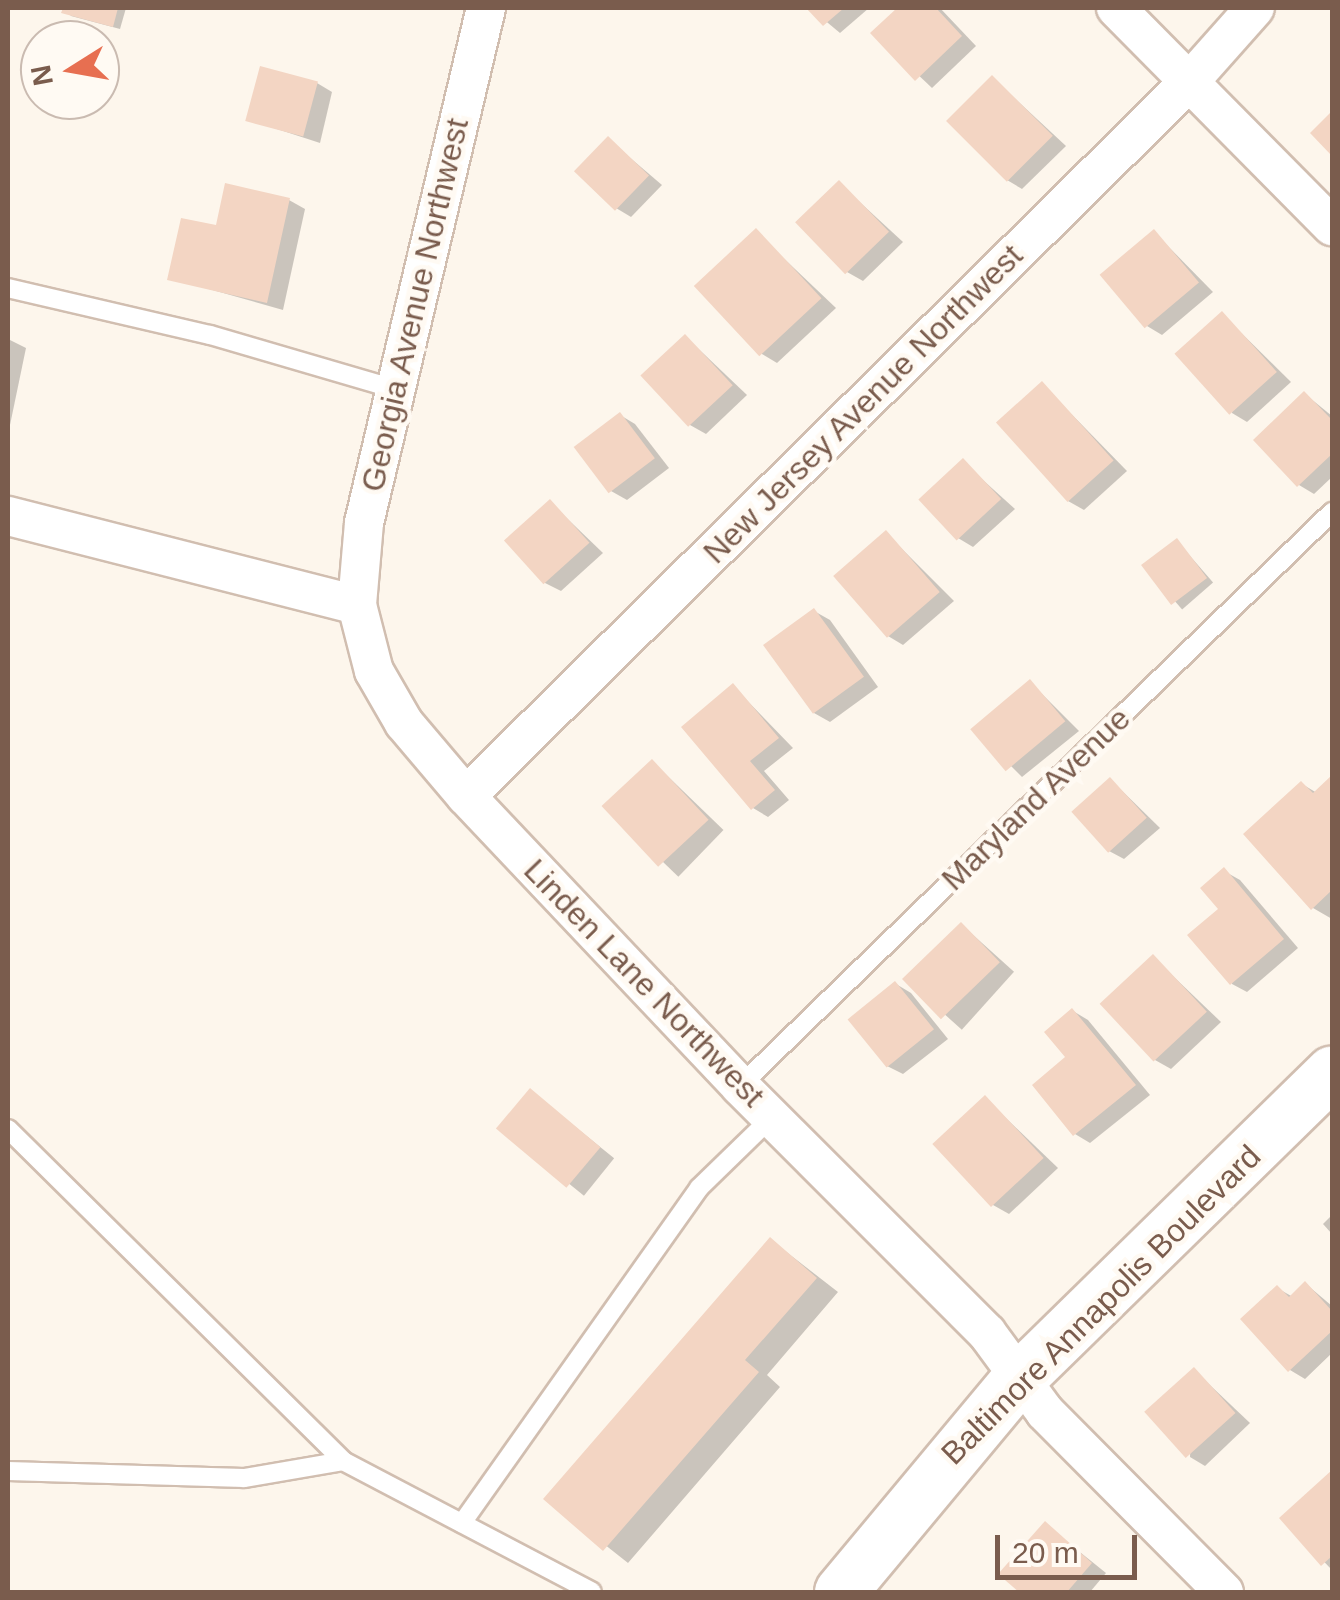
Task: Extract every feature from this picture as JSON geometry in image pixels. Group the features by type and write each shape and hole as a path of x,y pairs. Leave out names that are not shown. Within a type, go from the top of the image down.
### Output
{"main road":[{"name":"Baltimore Annapolis Boulevard","path":"840,1592 1018,1380 1332,1072"}],"street":[{"name":"Georgia Avenue Northwest","path":"356,604 364,524 486,8"},
{"path":"1116,8 1332,226"},
{"name":"New Jersey Avenue Northwest","path":"466,796 1191,80 1256,8"},
{"path":"8,516 356,604"},
{"name":"Linden Lane Northwest","path":"356,604 374,671 404,723 466,796 740,1086 987,1333 1018,1380 1224,1592"}],"lane":[{"path":"8,288 210,334 395,389"},
{"name":"Maryland Avenue","path":"740,1086 1332,512"},
{"path":"462,1523 699,1188 772,1117"},
{"path":"8,1128 344,1461 592,1592"},
{"path":"8,1472 244,1478 344,1461"}],"building":[{"path":"63,8 118,8 115,20 87,20 61,13"},
{"path":"806,8 844,8 823,26"},
{"path":"897,8 936,8 962,36 915,81 870,33"},
{"path":"260,66 318,82 303,137 245,121"},
{"path":"992,75 1053,136 1007,182 946,121"},
{"path":"1332,111 1332,156 1310,133"},
{"path":"608,136 649,176 615,211 574,171"},
{"path":"839,180 889,232 845,274 795,222"},
{"path":"225,183 290,198 267,303 167,280 181,218 216,225"},
{"path":"756,228 821,298 759,356 694,286"},
{"path":"1154,229 1199,283 1145,328 1100,275"},
{"path":"1222,311 1277,372 1229,415 1174,354"},
{"path":"685,334 733,385 688,427 640,376"},
{"path":"1042,381 1114,461 1068,502 996,422"},
{"path":"1304,391 1332,420 1332,454 1297,487 1253,440"},
{"path":"620,412 655,458 609,493 574,447"},
{"path":"963,458 1001,499 957,541 918,500"},
{"path":"550,499 589,543 543,584 504,540"},
{"path":"886,530 940,592 887,638 833,576"},
{"path":"1177,538 1207,578 1171,605 1141,565"},
{"path":"814,608 864,677 813,714 763,645"},
{"path":"1030,679 1065,721 1006,771 970,729"},
{"path":"733,683 779,738 750,761 775,790 751,810 681,727"},
{"path":"652,759 709,820 658,867 602,806"},
{"path":"1332,775 1332,890 1311,910 1243,834 1301,781 1313,793"},
{"path":"1110,777 1147,818 1108,853 1071,812"},
{"path":"1224,867 1284,939 1230,985 1187,935 1218,909 1200,888"},
{"path":"961,922 1000,962 941,1019 902,979"},
{"path":"1153,954 1207,1012 1153,1062 1100,1004"},
{"path":"895,981 934,1029 887,1068 848,1019"},
{"path":"1072,1008 1136,1085 1073,1136 1032,1085 1065,1057 1044,1032"},
{"path":"530,1088 600,1147 566,1188 496,1129"},
{"path":"985,1095 1044,1158 991,1207 932,1144"},
{"path":"770,1237 817,1278 745,1360 759,1372 603,1551 543,1499"},
{"path":"1305,1281 1332,1311 1332,1331 1288,1372 1240,1319 1277,1285 1289,1297"},
{"path":"1194,1367 1235,1413 1186,1458 1144,1412"},
{"path":"1332,1470 1332,1556 1321,1566 1279,1518"},
{"path":"1045,1521 1092,1563 1067,1592 1019,1592 998,1574"}]}
